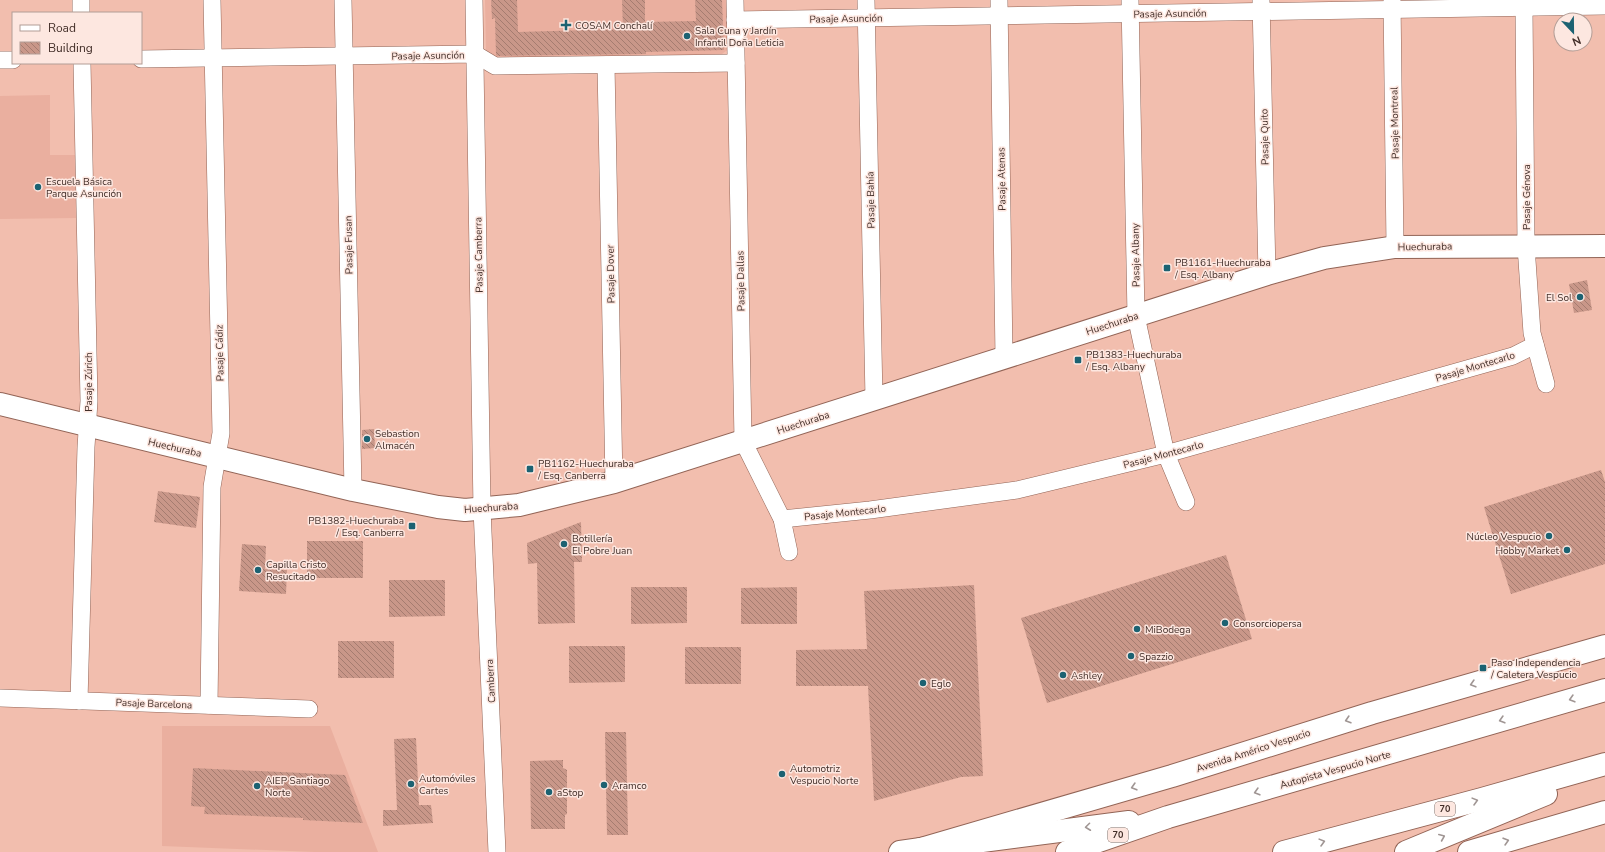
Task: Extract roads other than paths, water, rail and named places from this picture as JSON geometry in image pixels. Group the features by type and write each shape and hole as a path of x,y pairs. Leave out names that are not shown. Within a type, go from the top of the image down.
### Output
{"main road":[{"name":"Huechuraba","path":"0,404 352,490 438,507 465,510 482,509 519,505 614,482 1267,274 1324,258 1395,247 1605,246"},
{"name":"Avenida Américo Vespucio","path":"910,850 1172,776 1372,713 1605,646"},
{"name":"Autopista Vespucio Norte","path":"1067,852 1168,817 1605,690"},
{"name":"70","path":"1284,852 1482,800 1605,764"},
{"path":"1406,852 1605,769"},
{"path":"1469,852 1605,812"},
{"path":"910,850 1168,817"}],"street":[{"path":"81,0 81,12"},
{"name":"Pasaje Cádiz","path":"209,705 212,487 221,433 212,0"},
{"name":"Pasaje Fusan","path":"343,0 352,490"},
{"name":"Pasaje Camberra","path":"474,0 482,509"},
{"name":"Pasaje Dallas","path":"735,0 743,441 782,519 789,552"},
{"name":"Pasaje Bahía","path":"866,0 874,399"},
{"name":"Pasaje Asunción","path":"735,20 866,18 999,8 1392,5 1524,8 1605,6"},
{"name":"Pasaje Montreal","path":"1392,5 1395,247"},
{"name":"Pasaje Quito","path":"1261,6 1267,274"},
{"name":"Pasaje Albany","path":"1130,7 1136,316 1166,454 1186,502"},
{"name":"Pasaje Atenas","path":"999,8 1004,358"},
{"name":"Pasaje Génova","path":"1524,8 1526,246 1532,333 1546,384"},
{"name":"Pasaje Asunción","path":"142,59 475,54 495,66 736,63"},
{"path":"0,60 12,60"},
{"name":"Pasaje Zúrich","path":"79,701 89,401 82,64"},
{"name":"Pasaje Dover","path":"606,65 614,482"},
{"name":"Pasaje Montecarlo","path":"782,519 870,510 1017,490 1166,454 1513,356 1535,345"},
{"name":"Camberra","path":"482,509 497,852"},
{"name":"Pasaje Barcelona","path":"0,698 309,709"}],"place":[{"name":"COSAM Conchalí","path":"566,25"},
{"name":"Sala Cuna y Jardín Infantil Doña Leticia","path":"687,36"},
{"name":"Escuela Básica Parque Asunción","path":"38,187"},
{"name":"PB1161-Huechuraba / Esq. Albany","path":"1167,268"},
{"name":"El Sol","path":"1580,297"},
{"name":"PB1383-Huechuraba / Esq. Albany","path":"1078,360"},
{"name":"Sebastion Almacén","path":"367,439"},
{"name":"PB1162-Huechuraba / Esq. Canberra","path":"530,469"},
{"name":"PB1382-Huechuraba / Esq. Canberra","path":"412,526"},
{"name":"Núcleo Vespucio","path":"1549,536"},
{"name":"Botillería El Pobre Juan","path":"564,544"},
{"name":"Hobby Market","path":"1567,550"},
{"name":"Capilla Cristo Resucitado","path":"258,570"},
{"name":"Consorciopersa","path":"1225,623"},
{"name":"MiBodega","path":"1137,629"},
{"name":"Spazzio","path":"1131,656"},
{"name":"Paso Independencia / Caletera Vespucio","path":"1483,668"},
{"name":"Ashley","path":"1063,675"},
{"name":"Eglo","path":"923,683"},
{"name":"Automotriz Vespucio Norte","path":"782,774"},
{"name":"Automóviles Cartes","path":"411,784"},
{"name":"Aramco","path":"604,785"},
{"name":"AIEP Santiago Norte","path":"257,786"},
{"name":"aStop","path":"549,792"}]}
